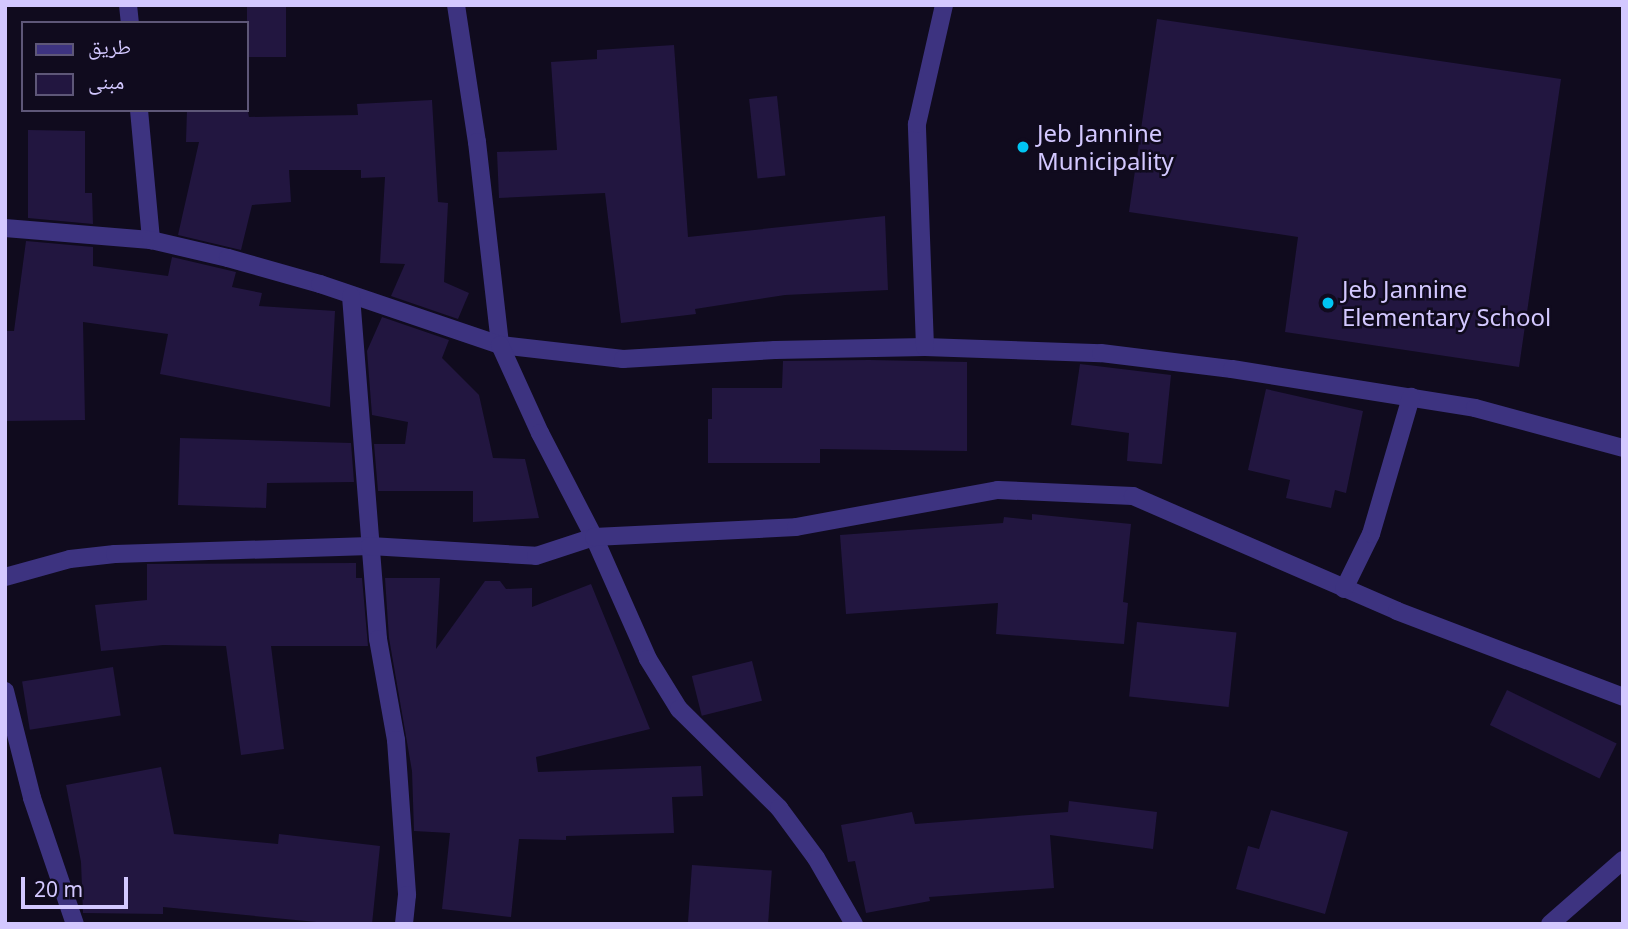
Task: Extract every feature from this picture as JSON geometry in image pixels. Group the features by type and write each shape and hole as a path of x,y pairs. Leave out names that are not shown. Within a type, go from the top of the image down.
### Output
{"street":[{"path":"456,5 477,142 500,345 540,433 594,537 648,659 679,709 779,808 816,858 854,924"},
{"path":"925,347 917,124 944,5"},
{"path":"139,112 151,240"},
{"path":"5,228 151,240 257,265 500,345 622,359 775,350 925,347 1101,353 1232,369 1475,408 1623,448"},
{"path":"351,296 379,639 396,740 407,895 404,924"},
{"path":"1344,589 1371,534 1411,397"},
{"path":"5,577 70,559 115,554 370,546 536,556 594,537 796,527 998,490 1133,496 1344,589 1623,697"},
{"path":"5,691 32,798 75,924"},
{"path":"1550,924 1623,859"}],"building":[{"path":"247,5 286,5 286,57 248,57"},
{"path":"1157,19 1561,79 1519,367 1285,332 1298,237 1129,212"},
{"path":"674,45 688,237 885,216 888,290 785,295 695,309 696,314 621,323 605,193 499,198 497,152 557,150 551,62 597,59 597,50"},
{"path":"777,96 785,176 758,178 749,99"},
{"path":"432,100 438,202 448,203 444,282 469,293 458,319 391,296 405,264 380,263 385,177 361,178 361,170 289,170 291,202 252,205 241,250 178,235 199,142 186,142 187,112 248,112 249,117 358,115 357,104"},
{"path":"28,130 85,131 85,193 92,193 93,224 28,218"},
{"path":"26,241 93,247 93,266 168,276 172,257 236,272 232,287 262,293 259,306 335,311 330,407 160,374 168,334 83,322 85,420 5,421 5,331 14,331"},
{"path":"382,317 449,340 442,358 479,395 493,458 525,459 539,518 473,522 473,491 378,491 374,444 405,444 408,422 372,415 367,351"},
{"path":"783,361 967,362 967,451 820,449 820,463 708,463 708,419 712,419 712,388 782,388"},
{"path":"1080,364 1171,375 1162,464 1127,461 1129,433 1071,425"},
{"path":"1266,389 1363,411 1346,493 1335,490 1331,508 1286,498 1290,480 1248,470"},
{"path":"180,438 351,443 354,482 267,483 266,508 178,505"},
{"path":"1032,514 1131,524 1123,602 1128,603 1124,644 996,634 998,603 846,614 840,535 1003,523 1004,517 1032,520"},
{"path":"356,563 356,578 362,578 368,646 271,646 284,749 241,755 226,646 163,645 101,651 95,605 147,600 147,564"},
{"path":"385,578 440,578 436,649 485,581 500,581 506,589 532,588 532,607 591,584 650,729 536,757 538,772 701,766 703,796 672,797 674,833 566,836 566,840 519,839 511,917 442,909 450,833 414,831 412,771 389,638"},
{"path":"1137,622 1236,632 1229,707 1129,697"},
{"path":"752,661 762,701 702,716 692,676"},
{"path":"113,667 121,715 30,730 22,681"},
{"path":"1507,690 1617,743 1600,779 1490,725"},
{"path":"161,767 174,834 278,844 279,834 380,846 372,924 337,924 163,907 163,914 83,913 81,862 66,785"},
{"path":"1069,801 1157,812 1153,849 1050,835 1054,888 929,897 930,901 866,913 855,861 848,862 841,825 912,812 915,824 1068,812"},
{"path":"1271,810 1348,832 1325,914 1236,889 1248,846 1259,849"},
{"path":"692,865 772,871 768,924 688,924"}],"place":[{"name":"Jeb Jannine Municipality","path":"1023,147"},
{"name":"Jeb Jannine Elementary School","path":"1328,303"}]}
